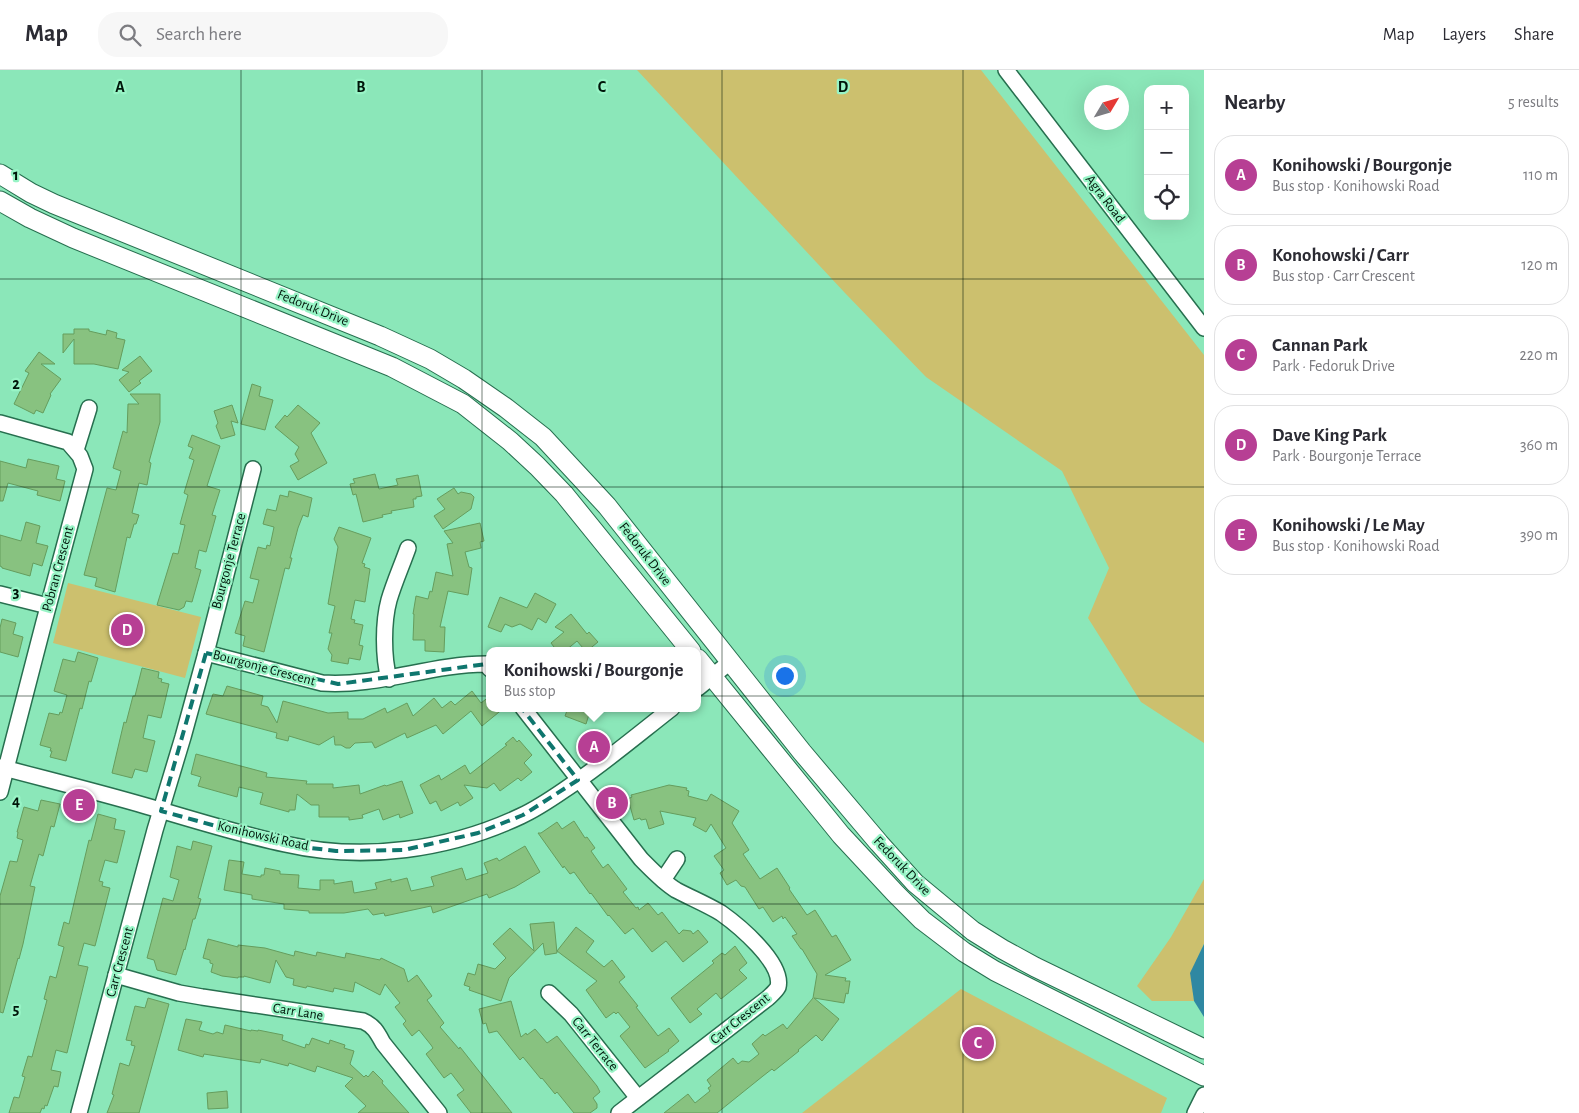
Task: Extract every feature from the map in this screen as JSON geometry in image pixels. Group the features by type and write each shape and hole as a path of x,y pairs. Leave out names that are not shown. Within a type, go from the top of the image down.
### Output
{"main road":[{"name":"Fedoruk Drive","path":"0,174 31,193 54,204 344,320 430,359 506,408 543,438 607,506 802,752 915,884 973,930 1002,949 1204,1049"},
{"name":"Fedoruk Drive","path":"0,201 30,218 73,238 392,367 463,404 510,441 557,487 688,647"},
{"name":"Fedoruk Drive","path":"701,669 705,683 895,894 922,920 964,952 995,971 1204,1076"}],"street":[{"name":"Agra Road","path":"1006,70 1204,328"},
{"path":"0,423 68,442 76,450 89,408"},
{"name":"Pobran Crescent","path":"0,792 3,768 85,469 76,450"},
{"name":"Bourgonje Terrace","path":"206,652 253,469"},
{"path":"389,678 386,668 386,616 389,600 408,548"},
{"path":"0,594 48,606"},
{"name":"Bourgonje Crescent","path":"161,811 206,652 322,683 351,684 468,664 486,665"},
{"path":"705,683 730,662"},
{"path":"525,712 578,780"},
{"name":"Konihowski Road","path":"3,768 286,845 336,851 380,852 404,850 430,846 478,834 523,815 550,800 599,766 667,712"},
{"name":"Carr Crescent","path":"578,780 637,855 675,889 733,922 771,962 778,973 778,988 768,998 619,1113"},
{"name":"Carr Crescent","path":"79,1113 161,811"},
{"path":"663,880 677,859"},
{"name":"Carr Lane","path":"116,975 179,993 363,1022 371,1025 438,1113"},
{"name":"Carr Terrace","path":"549,992 572,1014 638,1098"},
{"path":"1195,1113 1204,1095"}],"highlighted area":[{"path":"206,653 338,684 486,664 521,654 535,666 535,677 517,702 578,780 523,815 478,833 404,850 336,851 286,845 161,811"}],"shaded area":[{"path":"637,70 981,70 1204,355 1204,743 1141,702 1088,618 1109,568 1062,471 926,377"},
{"path":"68,583 201,617 185,678 53,643"},
{"path":"1204,879 1204,944 1191,973 1194,1001 1152,1001 1137,986 1171,937"},
{"path":"961,989 1167,1098 1161,1113 802,1113"}],"water":[{"path":"1204,944 1204,1017 1194,1001 1190,973"}],"building":[{"path":"74,329 89,329 89,331 106,335 107,330 117,333 116,338 125,340 118,369 94,364 74,364 74,339 63,353 63,334 74,334"},
{"path":"39,352 55,364 41,364 61,379 50,394 43,413 36,410 34,414 14,404 29,373 25,371"},
{"path":"140,356 152,371 129,392 119,380 129,372 122,370"},
{"path":"252,384 261,387 259,396 273,400 265,430 241,424"},
{"path":"130,394 160,394 160,422 149,462 151,463 147,485 139,483 132,513 139,515 130,538 127,537 115,592 95,586 97,578 84,575 107,488 116,490 121,471 113,468 123,431 127,433 128,404 139,404"},
{"path":"232,405 238,423 231,421 235,435 221,439 216,426 218,423 214,411"},
{"path":"298,405 320,423 311,433 327,463 298,480 290,466 299,461 295,454 299,447 275,427 285,415 287,417"},
{"path":"192,435 220,446 207,486 220,490 212,515 216,516 206,552 199,550 195,568 201,570 192,602 186,601 184,607 179,610 157,605 173,553 178,554 185,525 180,524 188,495 184,493 194,460 189,458 193,448 188,446"},
{"path":"28,459 59,466 56,479 65,481 60,501 37,495 38,491 8,483 3,501 0,501 0,461 26,468"},
{"path":"375,474 379,489 398,485 396,479 418,475 422,496 413,499 414,507 391,511 392,513 382,515 383,517 363,522 356,494 353,495 350,484 355,483 353,479"},
{"path":"454,488 458,494 461,492 471,494 474,497 471,509 443,529 434,516 445,509 437,499"},
{"path":"289,491 312,498 308,517 303,515 298,528 289,569 285,568 264,652 243,646 245,636 235,633 245,601 253,603 259,580 250,578 258,547 266,549 267,545 270,546 274,527 263,524 267,509 276,511 280,495 288,497"},
{"path":"26,522 40,526 36,543 48,546 42,566 33,563 30,576 0,566 0,535 21,541"},
{"path":"480,523 484,541 480,542 481,548 465,552 469,567 472,568 468,595 448,591 440,627 445,627 444,652 425,651 425,640 413,640 413,614 416,596 428,599 430,591 432,592 436,572 453,576 447,544 453,543 444,531"},
{"path":"339,527 371,538 362,563 365,564 364,567 370,569 365,602 355,600 351,619 355,620 354,623 363,625 359,645 363,646 360,660 349,658 348,664 331,661 332,655 328,649 332,633 329,633 335,606 328,604 338,547 334,539"},
{"path":"535,593 556,604 546,623 538,618 532,630 520,624 512,627 505,624 501,632 488,627 500,597 527,608"},
{"path":"571,614 587,634 589,632 598,642 592,647 582,647 577,641 570,647 554,647 551,643 564,632 555,627"},
{"path":"2,619 16,623 13,634 23,637 18,657 0,652"},
{"path":"78,652 98,658 91,682 89,681 82,709 80,708 66,761 50,757 51,748 40,745 49,713 59,715 60,712 62,713 67,695 54,691 63,659 75,662"},
{"path":"142,668 159,672 158,678 162,679 161,682 169,684 161,718 148,715 143,738 155,741 147,772 135,769 132,778 112,773 124,722 126,723"},
{"path":"227,686 263,696 261,705 268,707 277,723 283,701 328,713 348,712 348,719 363,719 385,708 387,713 407,703 413,716 434,698 442,708 451,701 455,705 472,691 481,703 486,699 486,712 499,712 482,726 471,711 443,734 436,725 407,738 405,733 375,748 372,742 355,743 350,748 346,748 341,745 335,745 334,736 319,745 289,736 288,741 276,738 277,733 206,714 213,694 223,696"},
{"path":"566,712 590,712 586,724 565,716"},
{"path":"513,737 517,742 519,740 532,755 524,763 532,772 521,781 518,778 500,791 494,783 487,788 464,785 473,798 460,806 458,802 441,811 436,801 430,804 420,785 439,775 441,780 465,765 470,774 507,745 505,744"},
{"path":"196,754 267,773 266,777 307,781 306,784 333,784 333,788 359,785 360,794 402,781 413,813 400,818 399,814 383,820 379,809 362,815 363,818 349,820 349,817 319,817 319,805 311,805 297,794 295,810 289,810 289,812 260,804 263,793 239,787 237,797 198,786 201,777 191,774"},
{"path":"669,785 687,788 686,790 689,791 688,796 707,801 711,794 739,811 732,823 749,850 743,854 760,879 777,868 807,915 815,910 832,937 836,935 851,960 825,975 846,978 845,981 850,981 844,1003 814,998 839,1019 822,1041 816,1035 774,1071 772,1069 717,1113 664,1113 688,1094 695,1103 710,1091 708,1088 711,1086 707,1080 733,1058 738,1064 742,1061 749,1062 759,1054 752,1044 763,1034 765,1036 783,1024 787,1029 813,998 817,974 792,936 797,934 785,917 783,919 782,916 773,922 763,907 759,909 745,887 741,886 736,880 727,885 720,873 724,870 714,856 726,848 711,824 706,832 693,825 696,818 660,811 664,824 649,829 646,819 634,820 628,799 632,797 631,795"},
{"path":"41,800 60,804 54,827 51,826 43,856 39,854 30,886 35,887 23,944 3,1013 0,1012 0,896 10,861 17,862 23,840 17,838 17,832 24,807 38,811"},
{"path":"98,814 116,819 114,829 125,831 117,863 105,860 99,881 103,882 102,886 110,888 95,946 84,943 78,965 88,967 67,1053 56,1050 51,1070 61,1072 58,1087 54,1086 47,1106 45,1105 44,1109 42,1108 40,1113 9,1113 14,1097 19,1098 25,1077 22,1076 28,1056 32,1057 47,1000 44,999 50,976 56,978 64,947 58,945 64,922 69,924 89,840 91,841"},
{"path":"574,821 585,838 587,837 595,848 591,851 603,868 608,864 627,889 623,892 636,908 638,907 639,910 648,903 658,915 662,912 679,934 683,930 691,931 693,934 698,930 708,942 683,962 666,941 652,952 633,928 625,934 608,916 574,872 570,874 564,866 563,868 538,833 541,833 557,822 562,829"},
{"path":"193,841 212,846 198,898 201,899 176,975 157,970 154,960 147,958 163,898 173,901 179,880 170,877 177,846 191,850"},
{"path":"525,846 540,872 515,887 489,898 487,894 433,913 431,906 385,916 384,913 373,915 368,909 344,913 309,913 309,911 284,909 284,904 252,899 252,895 224,890 229,860 244,862 242,874 261,877 261,875 264,875 265,868 280,871 280,874 299,875 298,888 320,890 320,880 334,880 334,884 352,881 354,893 377,889 375,883 407,878 411,891 434,886 431,877 462,868 466,880 488,873 484,863 497,858 499,861"},
{"path":"554,922 557,953 545,955 543,943 509,978 501,1001 469,990 470,987 464,985 468,973 475,975 478,964 495,969 506,958 493,944 510,928 534,951 530,924"},
{"path":"576,927 594,941 586,952 604,967 612,960 625,977 619,982 658,1036 669,1028 679,1041 669,1051 645,1068 620,1036 630,1027 618,1012 616,1014 614,1012 606,1018 586,990 597,981 557,951"},
{"path":"208,939 238,947 238,945 265,948 294,956 295,951 316,956 317,952 345,958 346,953 380,960 381,958 404,969 408,982 417,975 432,996 427,1000 444,1023 440,1027 459,1049 460,1047 512,1113 471,1113 457,1095 464,1090 451,1073 444,1078 426,1054 433,1048 431,1045 419,1030 412,1036 403,1024 406,1021 395,1007 400,1003 385,984 380,995 355,982 353,992 334,988 333,992 307,986 306,988 293,985 294,979 286,977 276,960 270,983 244,976 238,978 222,976 211,972 213,964 210,963 210,960 203,958"},
{"path":"735,946 747,963 739,970 747,978 721,999 716,993 697,1009 702,1014 690,1023 671,998 714,963 712,961 722,953 725,955"},
{"path":"148,998 169,1004 139,1113 107,1113 114,1095 112,1094 120,1063 129,1066 135,1046 131,1045 132,1041 126,1040 135,1006 145,1008"},
{"path":"511,1001 521,1037 535,1029 547,1043 557,1036 597,1086 600,1092 593,1098 597,1108 590,1113 574,1113 557,1092 555,1094 523,1057 520,1060 497,1031 489,1033 486,1023 483,1024 479,1009"},
{"path":"186,1019 202,1022 199,1030 213,1034 217,1032 223,1034 225,1025 283,1035 282,1040 305,1048 306,1044 309,1045 312,1038 329,1044 330,1040 345,1045 344,1048 354,1051 350,1064 364,1077 366,1075 368,1077 373,1071 409,1113 358,1113 366,1106 345,1086 353,1078 317,1066 315,1072 289,1063 288,1066 261,1059 260,1063 204,1054 203,1057 178,1050"},
{"path":"227,1091 228,1108 208,1109 207,1093"}],"place":[{"name":"Dave King Park","path":"127,630"},
{"name":"Konihowski / Bourgonje","path":"594,747"},
{"name":"Konohowski / Carr","path":"612,803"},
{"name":"Konihowski / Le May","path":"79,805"},
{"name":"Cannan Park","path":"978,1043"}]}
